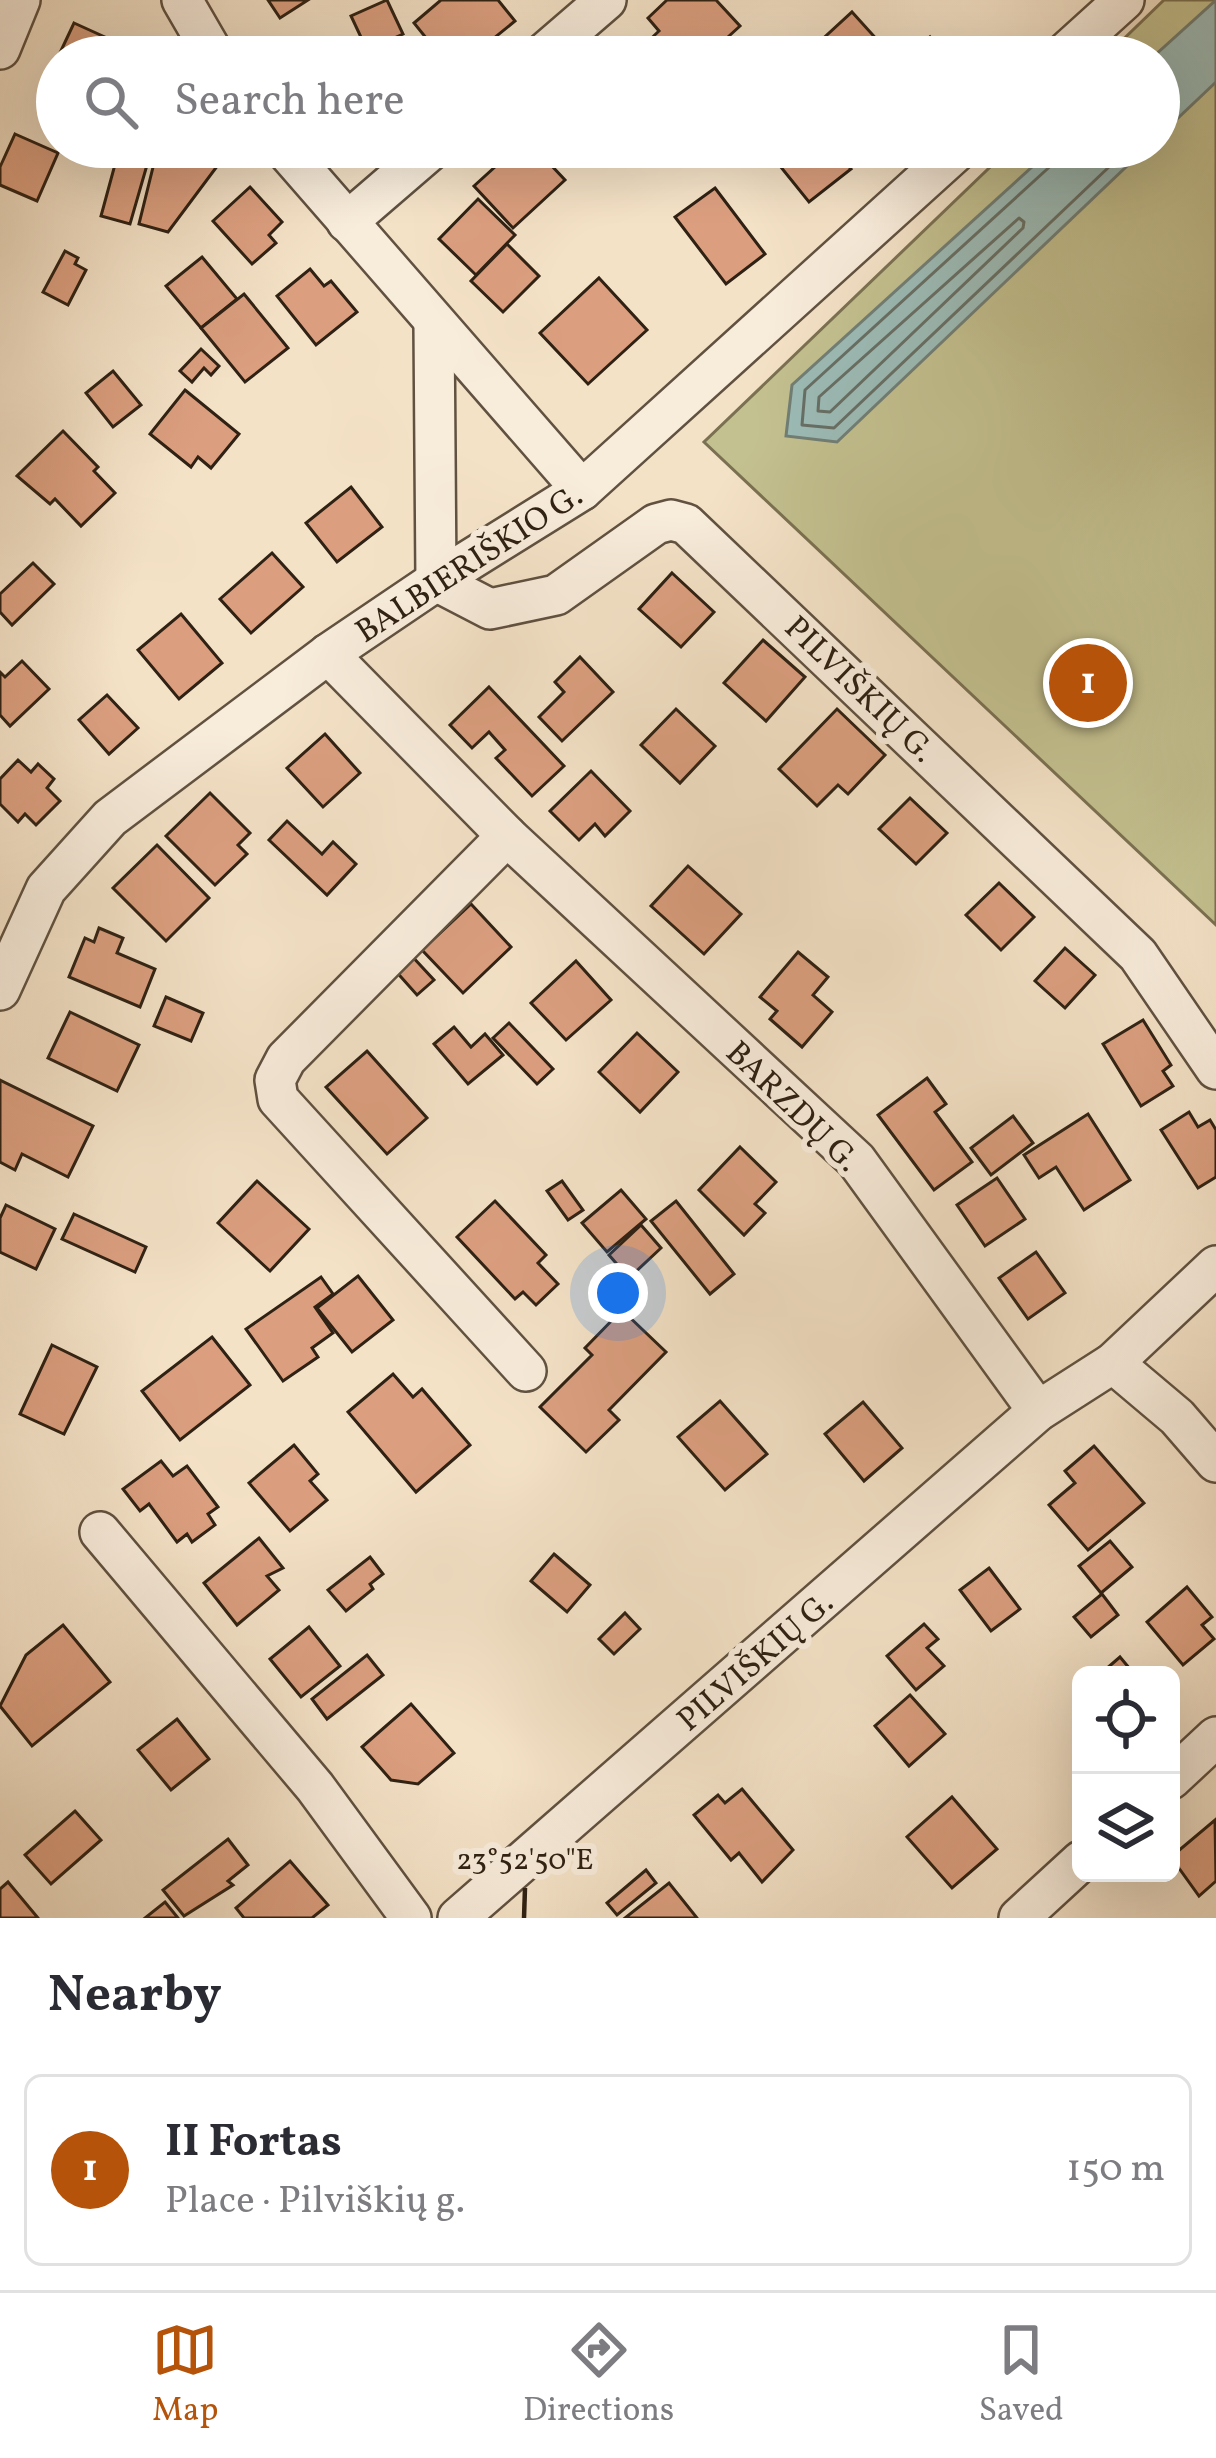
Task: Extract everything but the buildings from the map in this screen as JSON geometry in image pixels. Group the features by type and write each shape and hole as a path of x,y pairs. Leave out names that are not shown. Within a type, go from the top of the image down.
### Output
{"street":[{"path":"0,50 20,0"},
{"path":"182,0 203,36"},
{"path":"564,36 606,0"},
{"path":"1084,36 1124,0"},
{"path":"301,168 581,490"},
{"path":"347,222 410,168"},
{"name":"BALBIERIŠKIO G.","path":"0,990 46,889 110,818 328,654 581,490 939,168"},
{"path":"434,324 436,580"},
{"name":"PILVIŠKIŲ G.","path":"436,580 490,609 556,595 656,524 671,520 686,524 1138,955 1216,1069"},
{"name":"BARZDŲ G.","path":"328,654 507,836 856,1160 1038,1412"},
{"path":"507,836 286,1059 275,1080 278,1099 526,1372"},
{"name":"PILVIŠKIŲ G.","path":"458,1918 1038,1412 1113,1363 1216,1266"},
{"path":"1113,1363 1177,1417 1216,1462"},
{"path":"100,1532 315,1787 411,1918"},
{"path":"1176,1774 1216,1737"},
{"path":"1019,1918 1072,1869"}],"shaded area":[{"path":"1164,0 1216,0 1216,925 704,442 989,168 1180,168 1180,36 1127,36"}],"water":[{"path":"1216,0 1216,82 1180,116 1180,36 1176,36"},
{"path":"1031,168 1125,168 837,442 786,436 792,385"}],"place":[{"name":"II Fortas","path":"1088,683"}]}
